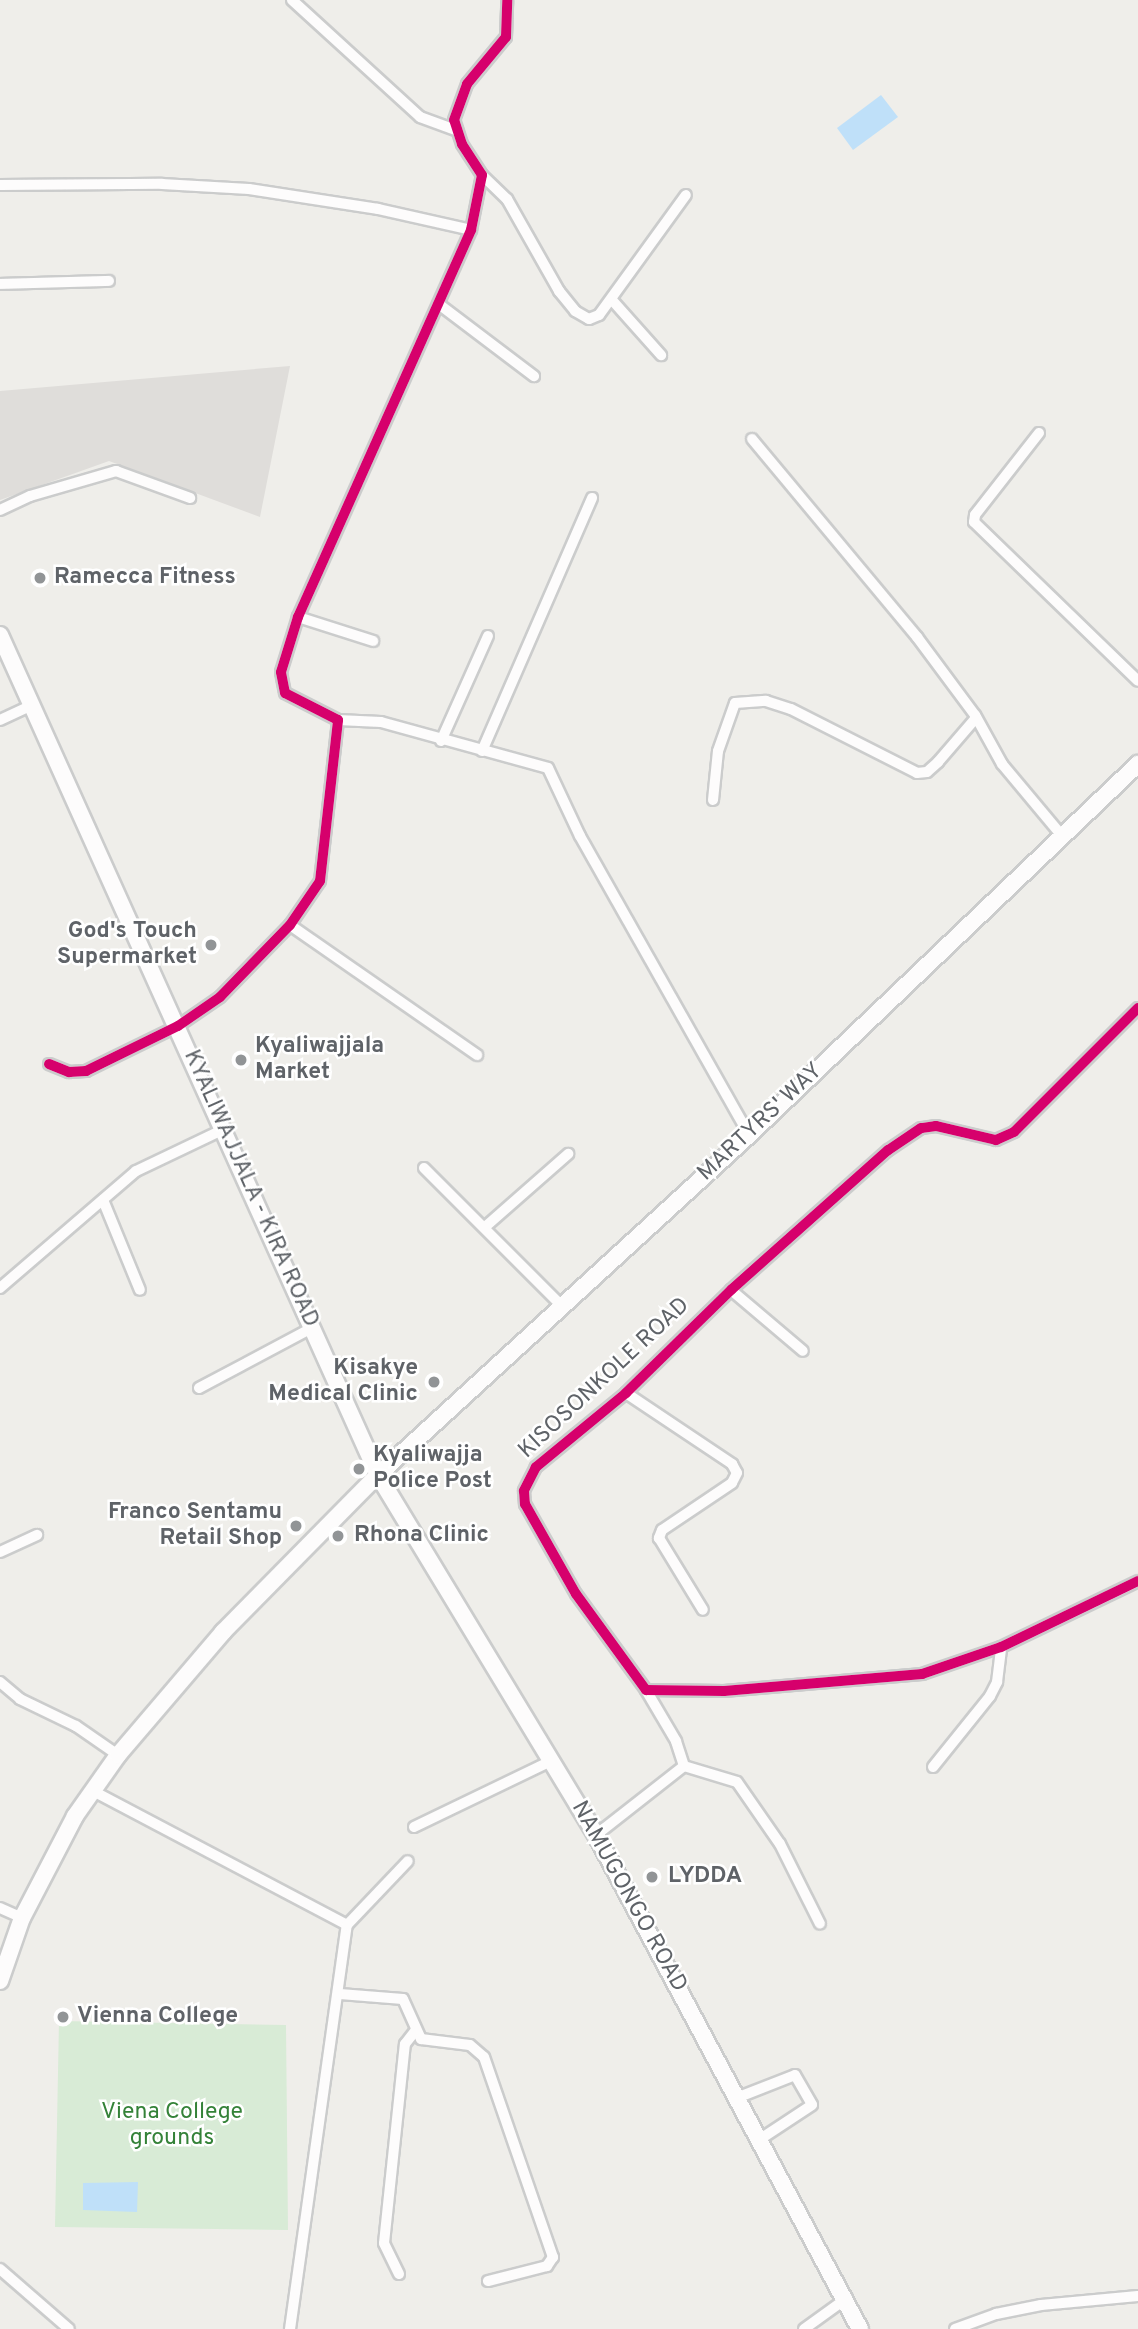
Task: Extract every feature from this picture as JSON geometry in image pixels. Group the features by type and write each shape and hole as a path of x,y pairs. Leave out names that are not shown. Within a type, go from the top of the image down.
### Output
{"main road":[{"name":"KYALIWAJJALA - KIRA ROAD","path":"0,635 378,1475"},
{"name":"MARTYRS' WAY","path":"0,1981 22,1918 93,1791 118,1755 223,1632 378,1475 749,1135 1138,764"},
{"name":"NAMUGONGO ROAD","path":"378,1475 596,1835 762,2138 847,2298 860,2329"}],"street":[{"path":"292,0 420,117 458,131"},
{"path":"507,0 506,37 457,101 458,131 482,175 507,199 575,311 589,318 600,315 686,195"},
{"path":"482,175 471,230 440,305 298,617 281,672 285,693 338,720 381,722 441,741 539,765 553,777 580,836 749,1135"},
{"path":"0,185 162,184 249,190 378,209 471,230"},
{"path":"0,284 109,281"},
{"path":"612,300 661,355"},
{"path":"440,305 534,376"},
{"path":"1039,433 975,515 974,522 1138,681"},
{"path":"752,439 918,637 976,718 1002,764 1063,837"},
{"path":"0,510 30,496 116,471 190,498"},
{"path":"482,751 592,498"},
{"path":"298,617 373,641"},
{"path":"441,741 488,636"},
{"path":"713,800 718,751 735,703 766,701 791,709 917,773 927,772 938,762 976,718"},
{"path":"0,720 32,705"},
{"path":"49,1064 69,1072 86,1071 178,1026 220,997 290,925 320,881 338,720"},
{"path":"290,925 477,1055"},
{"name":"KISOSONKOLE ROAD","path":"684,1766 676,1741 646,1690 576,1594 525,1504 524,1491 536,1467 626,1393 730,1290 888,1150 921,1128 936,1126 996,1140 1014,1132 1138,1008"},
{"path":"0,1288 136,1171 222,1130"},
{"path":"485,1227 568,1154"},
{"path":"424,1168 561,1305"},
{"path":"103,1200 140,1290"},
{"path":"730,1290 803,1351"},
{"path":"199,1388 312,1328"},
{"path":"626,1393 732,1464 737,1474 732,1483 662,1530 659,1538 703,1610"},
{"path":"0,1552 37,1535"},
{"path":"646,1690 713,1691 890,1679 933,1671 1001,1647 1138,1581"},
{"path":"933,1767 990,1696 998,1682 1001,1647"},
{"path":"0,1682 20,1699 76,1726 118,1755"},
{"path":"414,1827 551,1761"},
{"path":"596,1835 684,1766 737,1782 780,1844 820,1924"},
{"path":"93,1791 347,1925"},
{"path":"290,2329 340,1994 347,1925 408,1861"},
{"path":"0,1908 22,1918"},
{"path":"340,1994 403,1999 421,2039 470,2046 484,2057 551,2246 553,2261 547,2266 488,2281"},
{"path":"399,2274 384,2243 405,2044 416,2030"},
{"path":"739,2097 796,2075 812,2105 762,2138"},
{"path":"0,2269 69,2329"},
{"path":"955,2329 996,2314 1041,2305 1138,2296"},
{"path":"804,2329 847,2298"}],"shaded area":[{"path":"290,366 260,517 109,461 0,500 0,391"}],"green space":[{"name":"Viena College grounds","path":"59,2021 286,2025 288,2230 55,2227"}],"water":[{"path":"881,95 898,117 853,150 837,128"},
{"path":"138,2182 137,2212 83,2210 83,2183"}],"cycle path":[{"path":"49,1064 69,1072 86,1071 178,1026 220,997 290,925 320,881 338,720 285,693 281,672 298,617 471,230 482,175 462,144 454,120 467,84 506,37 507,0"},
{"path":"1138,1008 1014,1132 996,1140 936,1126 921,1128 888,1150 731,1290 626,1393 536,1467 524,1491 525,1504 576,1594 646,1690 724,1691 922,1674 1001,1647 1138,1581"}],"place":[{"name":"Ramecca Fitness","path":"40,578"},
{"name":"God's Touch Supermarket","path":"211,945"},
{"name":"Kyaliwajjala Market","path":"241,1060"},
{"name":"Kisakye Medical Clinic","path":"434,1382"},
{"name":"Kyaliwajja Police Post","path":"359,1469"},
{"name":"Franco Sentamu Retail Shop","path":"296,1526"},
{"name":"Rhona Clinic","path":"338,1536"},
{"name":"LYDDA","path":"652,1877"},
{"name":"Vienna College","path":"63,2017"}]}
